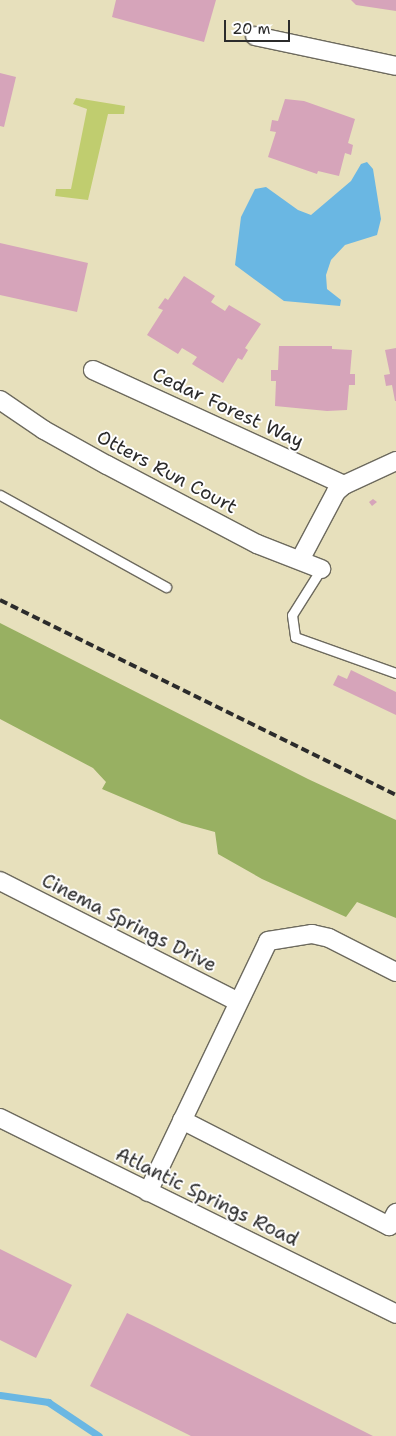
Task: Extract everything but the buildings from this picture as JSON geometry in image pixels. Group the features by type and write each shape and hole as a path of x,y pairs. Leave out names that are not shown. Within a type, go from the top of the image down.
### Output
{"street":[{"path":"255,36 396,66"},
{"name":"Cedar Forest Way","path":"93,370 344,485"},
{"name":"Otters Run Court","path":"0,400 44,430 106,465 257,544 321,569"},
{"path":"300,560 336,492 344,485 396,461"},
{"name":"Cinema Springs Drive","path":"0,881 238,1002"},
{"path":"148,1192 268,941 312,934 329,938 396,972"},
{"name":"Atlantic Springs Road","path":"0,1118 396,1314"},
{"path":"182,1120 389,1226 396,1213"}],"lane":[{"path":"0,495 166,586"},
{"path":"321,569 292,615 296,638 396,673"}],"green space":[{"path":"76,98 125,106 124,114 108,114 88,200 55,196 56,189 71,189 87,109 73,104"},
{"path":"0,623 308,779 396,820 396,918 357,902 346,917 262,879 218,854 215,832 182,823 102,789 106,782 93,768 0,719"}],"water":[{"path":"367,162 373,169 381,219 377,235 345,245 331,260 326,275 327,289 341,300 340,306 284,301 235,265 241,217 255,189 266,187 298,210 311,215 351,181 361,164"}],"waterway":[{"path":"0,1395 48,1402 99,1436"}],"railway":[{"path":"0,600 396,795"}]}
